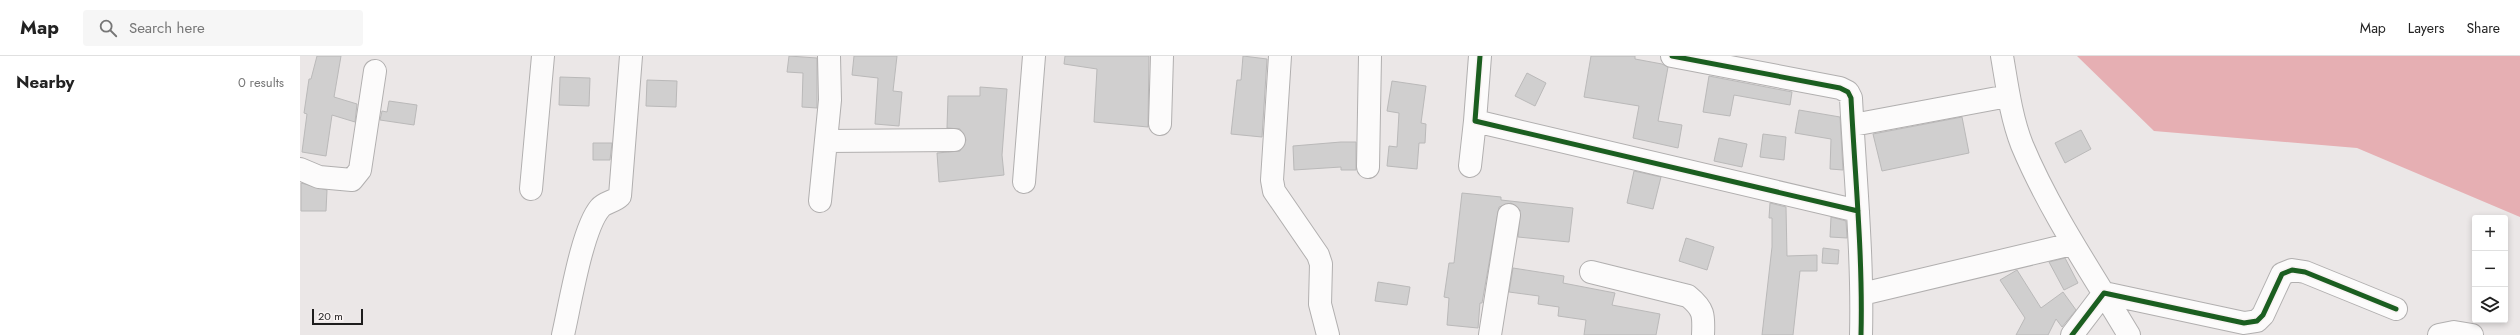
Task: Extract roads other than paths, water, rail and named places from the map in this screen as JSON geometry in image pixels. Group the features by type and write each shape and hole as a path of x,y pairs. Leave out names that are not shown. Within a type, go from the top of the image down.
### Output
{"street":[{"path":"531,189 543,56"},
{"path":"564,335 590,226 601,206 615,201 621,192 630,56"},
{"path":"820,201 827,142 829,56"},
{"path":"1024,182 1034,56"},
{"path":"1160,124 1162,56"},
{"path":"1280,56 1272,180 1277,196 1318,255 1320,264 1320,304 1328,335"},
{"path":"1368,167 1370,56"},
{"path":"1470,166 1480,56"},
{"path":"2002,56 2008,96 2022,144 2072,244 2129,335"},
{"path":"1684,57 1840,88 1848,92 1851,98 1858,211 1862,294 1861,335"},
{"path":"300,169 330,179 352,180 356,176 360,170 375,71"},
{"path":"1853,126 2008,96"},
{"path":"1475,121 1858,211"},
{"path":"827,142 954,140"},
{"path":"1490,335 1509,215"},
{"path":"1862,294 2072,244"},
{"path":"2104,293 2244,323 2257,321 2263,315 2282,274 2292,270 2305,272 2396,309"},
{"path":"1591,272 1688,296 1700,306 1704,319 1703,335"},
{"path":"2072,335 2104,293"},
{"path":"2439,335 2454,332 2472,335"}]}
